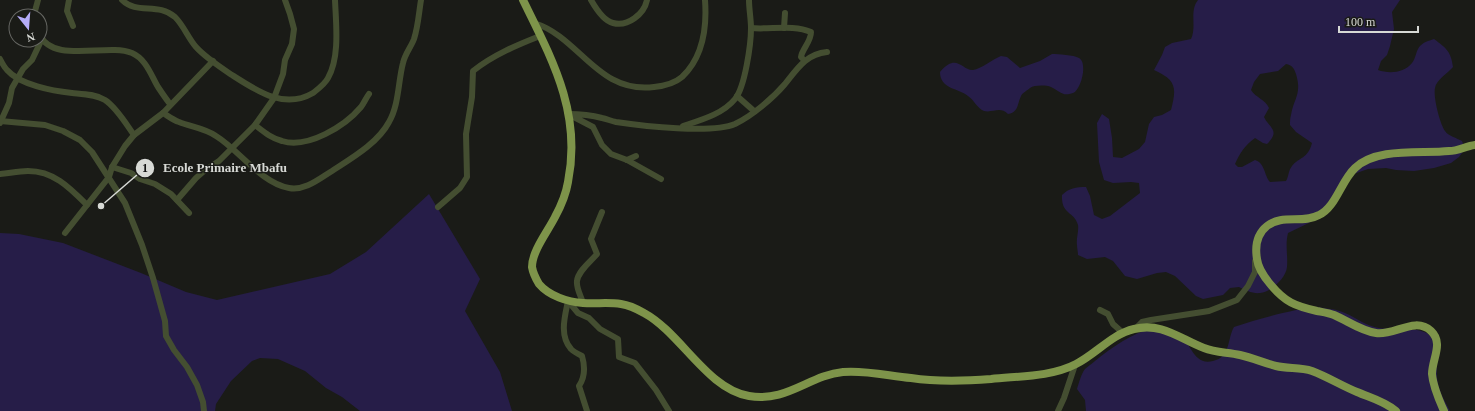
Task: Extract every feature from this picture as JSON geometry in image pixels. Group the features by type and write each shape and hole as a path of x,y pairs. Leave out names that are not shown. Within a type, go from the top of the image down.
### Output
{"highway":[{"path":"523,0 563,89 572,136 571,163 568,185 557,213 534,256 532,267 534,276 541,286 551,294 568,300 582,303 624,304 645,313 670,333 729,390 747,396 765,398 788,393 825,376 840,372 857,371 916,379 971,380 1048,373 1075,365 1123,333 1136,328 1154,327 1174,333 1203,348 1253,358 1278,367 1299,368 1312,371 1361,394 1378,400 1396,411"},
{"path":"1444,411 1439,400 1432,374 1437,343 1435,336 1431,331 1418,325 1386,334 1365,331 1333,315 1292,304 1280,296 1266,280 1257,262 1255,249 1260,232 1273,222 1317,217 1325,212 1347,176 1356,167 1370,159 1393,153 1446,152 1475,145"}],"street":[{"path":"71,0 67,11 73,26"},
{"path":"122,0 133,7 162,10 175,17 196,47 213,61 254,89 274,98 291,100 306,97 318,89 328,79 334,62 336,0"},
{"path":"176,200 196,178 219,161 255,125 274,98 283,74 285,60 292,44 294,29 285,0"},
{"path":"163,113 179,122 201,128 216,136 259,172 274,182 287,188 296,189 314,183 377,138 390,121 399,76 405,54 414,37 421,0"},
{"path":"591,0 605,18 612,23 623,23 632,20 641,13 647,0"},
{"path":"534,23 545,27 598,70 618,82 630,87 643,89 658,87 671,84 680,79 687,72 697,57 702,43 705,26 705,0"},
{"path":"680,128 705,119 722,110 737,96 746,66 751,28 749,0"},
{"path":"784,13 784,28"},
{"path":"751,28 784,28 806,30 811,32 810,40 801,54 801,57 804,60"},
{"path":"438,207 460,188 467,177 466,134 472,97 473,71 485,62 517,45 540,36"},
{"path":"48,44 52,48 61,51 117,50 132,53 141,60 151,72 157,86 170,104"},
{"path":"37,48 32,60 17,78 0,122 45,125 63,130 80,140 92,152 125,203 142,245 163,315 166,336 197,385 203,402 204,411"},
{"path":"568,114 586,115 603,118 614,122 680,128 720,128 734,124 746,118 784,84 804,60 814,55 827,52"},
{"path":"0,59 7,70 17,78 37,86 62,92 92,95 105,100 115,109 134,135"},
{"path":"65,233 109,177 112,167 134,135 163,113 213,61"},
{"path":"255,125 269,136 283,141 303,141 334,130 361,106 369,94"},
{"path":"737,96 754,111"},
{"path":"568,114 593,127 602,145 612,154 627,160 660,179"},
{"path":"627,160 636,156"},
{"path":"112,167 131,172 140,179 155,184 171,194 189,214"},
{"path":"0,174 30,171 50,175 65,184 87,205"},
{"path":"582,303 577,280 579,275 597,254 591,239 602,212"},
{"path":"1136,328 1142,322 1209,311 1237,300 1248,286 1255,272 1255,249"},
{"path":"568,300 564,321 564,335 572,350 582,356 584,364 582,380 579,386 587,411"},
{"path":"568,300 578,313 589,318 600,330 618,339 619,356 634,363 656,390 669,411"},
{"path":"1100,310 1108,314 1113,324 1123,333"},
{"path":"1058,411 1075,365"}],"shaded area":[{"path":"1198,0 1400,0 1392,12 1394,29 1390,46 1387,55 1381,61 1378,70 1396,72 1405,69 1412,63 1420,46 1430,40 1434,39 1445,48 1451,57 1453,67 1440,79 1436,85 1435,92 1437,110 1446,133 1462,141 1465,149 1459,157 1451,163 1434,168 1414,171 1386,168 1368,169 1348,176 1315,220 1288,233 1287,267 1284,276 1277,284 1264,292 1249,292 1239,287 1230,288 1223,295 1203,299 1196,296 1175,276 1166,272 1137,279 1125,276 1113,261 1105,257 1087,259 1078,255 1078,225 1074,217 1066,210 1062,201 1062,195 1073,188 1086,187 1090,196 1094,215 1102,219 1110,216 1140,193 1139,183 1113,183 1104,180 1099,162 1097,123 1102,114 1109,119 1113,157 1122,158 1139,149 1145,142 1149,124 1154,117 1171,110 1174,95 1171,81 1154,70 1165,47 1172,43 1191,39 1193,34 1193,14 1195,4","holes":["1288,64 1294,70 1298,81 1298,91 1292,109 1290,125 1296,132 1312,143 1306,155 1291,168 1286,181 1270,182 1263,166 1255,160 1242,167 1238,167 1235,164 1248,143 1255,138 1267,144 1274,132 1264,117 1269,108 1251,90 1254,82 1260,74 1278,71"]},
{"path":"1052,54 1074,56 1082,61 1083,70 1079,87 1073,93 1066,94 1061,93 1049,86 1034,86 1022,95 1016,110 1008,114 1002,110 984,111 964,93 946,85 941,78 940,72 951,63 959,64 969,70 973,70 980,68 1001,56 1007,57 1020,68 1040,61"},
{"path":"429,194 480,279 465,311 500,372 512,411 360,411 342,397 326,388 305,371 278,359 260,358 252,361 231,381 216,404 215,411 0,411 0,233 19,234 63,243 186,292 217,300 330,274 366,252"},
{"path":"1318,307 1342,312 1374,327 1385,329 1417,330 1430,335 1434,340 1437,349 1437,377 1439,386 1450,411 1086,411 1085,400 1077,389 1082,373 1086,368 1108,351 1137,333 1145,330 1155,328 1179,334 1197,357 1206,362 1219,359 1223,356 1228,347 1234,327 1287,312"}],"place":[{"name":"Ecole Primaire Mbafu","path":"101,206"}]}
